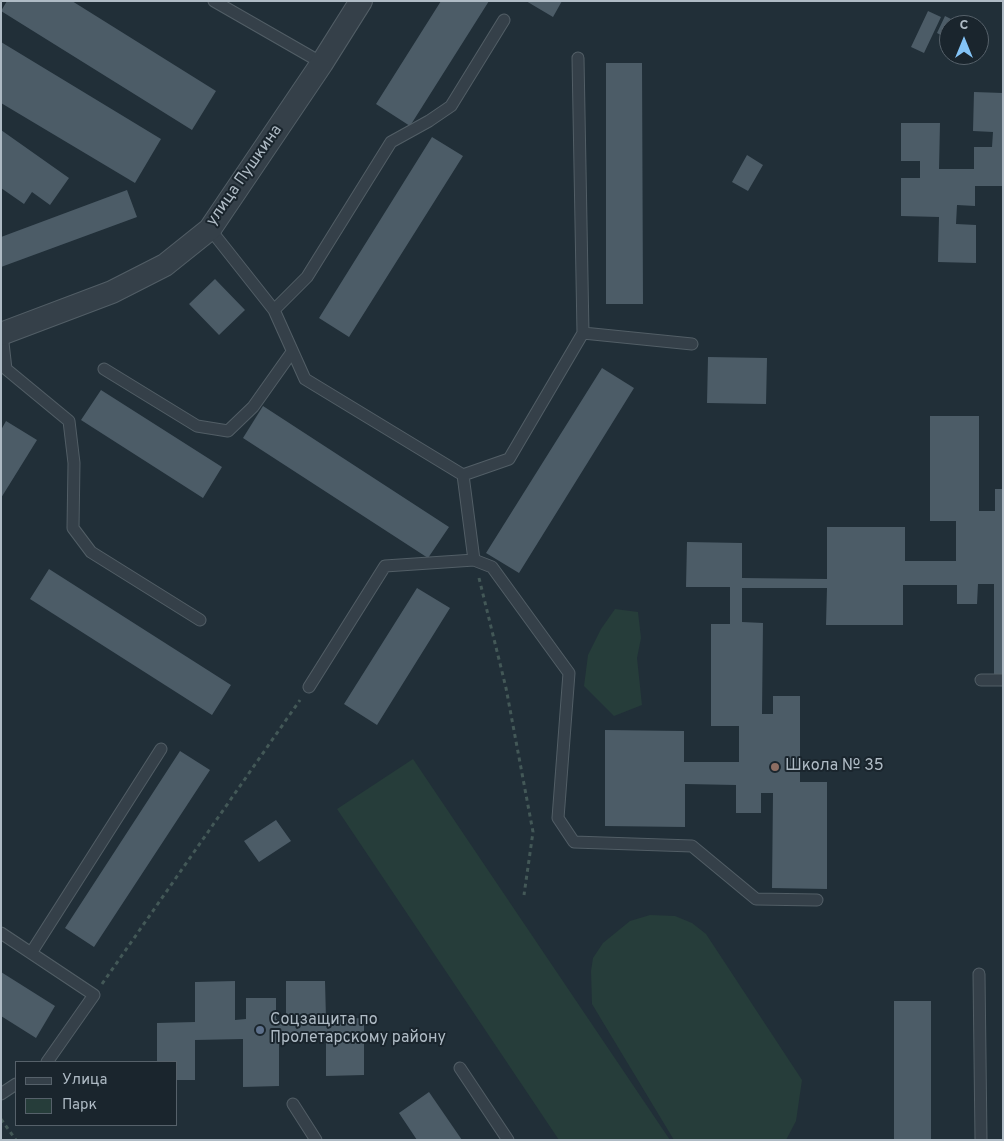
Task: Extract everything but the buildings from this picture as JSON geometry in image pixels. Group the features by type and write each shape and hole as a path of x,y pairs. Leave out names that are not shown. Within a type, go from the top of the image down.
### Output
{"street":[{"name":"улица Пушкина","path":"2,334 112,292 165,265 210,229 322,63 361,1"}],"lane":[{"path":"214,1 322,63"},
{"path":"274,310 307,277 391,142 429,121 451,106 504,20"},
{"path":"463,475 509,459 583,333 578,58"},
{"path":"210,229 274,310 305,379 463,475"},
{"path":"583,333 692,344"},
{"path":"2,334 4,373 69,421 74,463 73,528 91,552 200,620"},
{"path":"104,369 197,426 228,431 253,408 292,352"},
{"path":"463,475 474,560"},
{"path":"309,687 385,566 474,560 492,567 569,673 558,818 574,842 692,846 756,899 817,900"},
{"path":"982,680 1003,680"},
{"path":"31,953 161,748"},
{"path":"1,933 94,995 49,1061"},
{"path":"979,974 981,1140"},
{"path":"460,1068 508,1140"},
{"path":"1,1094 15,1085"},
{"path":"293,1104 316,1140"}],"path":[{"path":"474,560 506,688 532,832 524,895"},
{"path":"94,995 309,687"},
{"path":"1,1119 16,1140"}],"green space":[{"path":"615,609 638,612 641,638 637,658 642,705 614,716 584,686 588,655 601,629"},
{"path":"413,759 670,1140 559,1140 337,809"},
{"path":"650,915 675,916 692,923 706,934 802,1080 796,1121 786,1140 674,1140 592,1004 591,971 593,958 603,943 630,921"}],"place":[{"name":"Школа № 35","path":"775,767"},
{"name":"Соцзащита по Пролетарскому району","path":"260,1030"}]}
